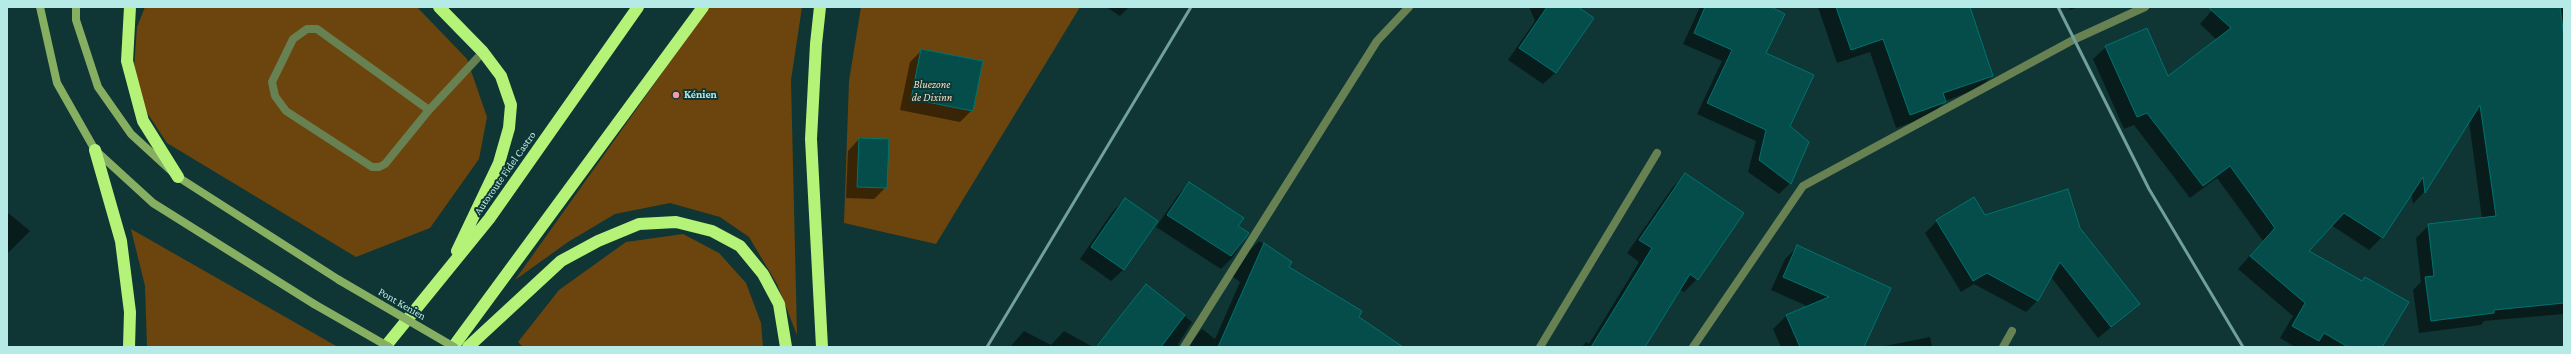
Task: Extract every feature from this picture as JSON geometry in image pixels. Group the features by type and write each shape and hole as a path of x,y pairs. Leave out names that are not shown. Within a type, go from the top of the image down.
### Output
{"highway":[{"path":"130,7 126,61 143,121 178,177"},
{"path":"438,7 483,52 501,76 511,105 509,128 499,164 448,270"},
{"name":"Autoroute Fidel Castro","path":"385,347 489,219 638,7"},
{"path":"454,347 703,7"},
{"path":"820,7 816,44 811,139 822,347"},
{"path":"95,150 121,241 130,312 129,347"},
{"path":"468,347 561,261 598,241 639,224 676,222 712,231 740,246 762,274 779,304 786,347"}],"main road":[{"path":"40,7 57,83 95,150 153,203 314,304 389,347"},
{"name":"Pont Kenien","path":"76,7 76,20 98,87 132,134 178,177 339,280 454,347"}],"street":[{"path":"1184,347 1377,41 1409,7"},
{"path":"1693,347 1803,186 2073,40 2145,7"},
{"path":"429,110 317,29 307,29 293,39 272,82 275,96 286,111 372,167 379,167 385,164 429,110 483,52"},
{"path":"1540,347 1657,153"},
{"path":"2003,347 2012,331"}],"green space":[{"path":"145,7 417,7 467,59 487,117 479,159 430,228 356,257 167,143 144,108 134,68 137,27"},
{"path":"709,7 802,7 791,80 797,335 777,284 749,237 720,217 670,203 615,214 568,242 515,280"},
{"name":"Bluezone de Dixinn","path":"861,7 1080,7 936,244 844,223 849,81"},
{"path":"131,229 338,347 147,347 145,286"},
{"path":"683,234 719,253 746,283 761,323 763,347 523,347 518,342 559,290 626,242"}],"building":[{"path":"1547,7 1578,7 1594,18 1556,73 1519,48"},
{"path":"1705,7 1771,7 1785,14 1766,53 1814,75 1790,126 1809,142 1791,184 1759,160 1766,130 1707,103 1732,50 1694,33"},
{"path":"1836,7 1970,7 1993,76 1943,93 1946,102 1910,115 1883,39 1851,50"},
{"path":"2208,7 2560,7 2564,37 2564,303 2494,310 2494,313 2431,321 2425,277 2434,276 2428,224 2496,216 2480,105 2425,193 2423,177 2383,238 2344,213 2309,251 2362,281 2365,277 2409,302 2382,347 2348,347 2324,333 2319,341 2292,326 2305,303 2250,256 2275,228 2230,166 2203,186 2147,113 2137,117 2105,46 2147,28 2168,76 2231,28"},
{"path":"921,49 983,61 973,111 911,99"},
{"path":"859,138 889,139 887,188 857,187"},
{"path":"1685,173 1744,213 1698,280 1690,274 1645,347 1591,347 1652,248 1639,240"},
{"path":"1189,182 1244,218 1238,226 1249,233 1231,256 1167,215"},
{"path":"2068,189 2080,228 2140,304 2111,327 2060,262 2038,301 1987,273 1973,281 1936,220 1974,197 1985,215"},
{"path":"1125,198 1158,221 1124,270 1091,247"},
{"path":"1264,243 1292,262 1289,267 1362,311 1359,317 1403,347 1218,347"},
{"path":"1797,245 1891,288 1864,347 1800,347 1786,315 1829,297 1783,277"},
{"path":"1146,284 1185,315 1161,347 1096,347"}],"railway":[{"path":"987,347 1191,7"},
{"path":"2058,7 2149,189 2243,347"}],"place":[{"name":"Kénien","path":"676,95"}]}
